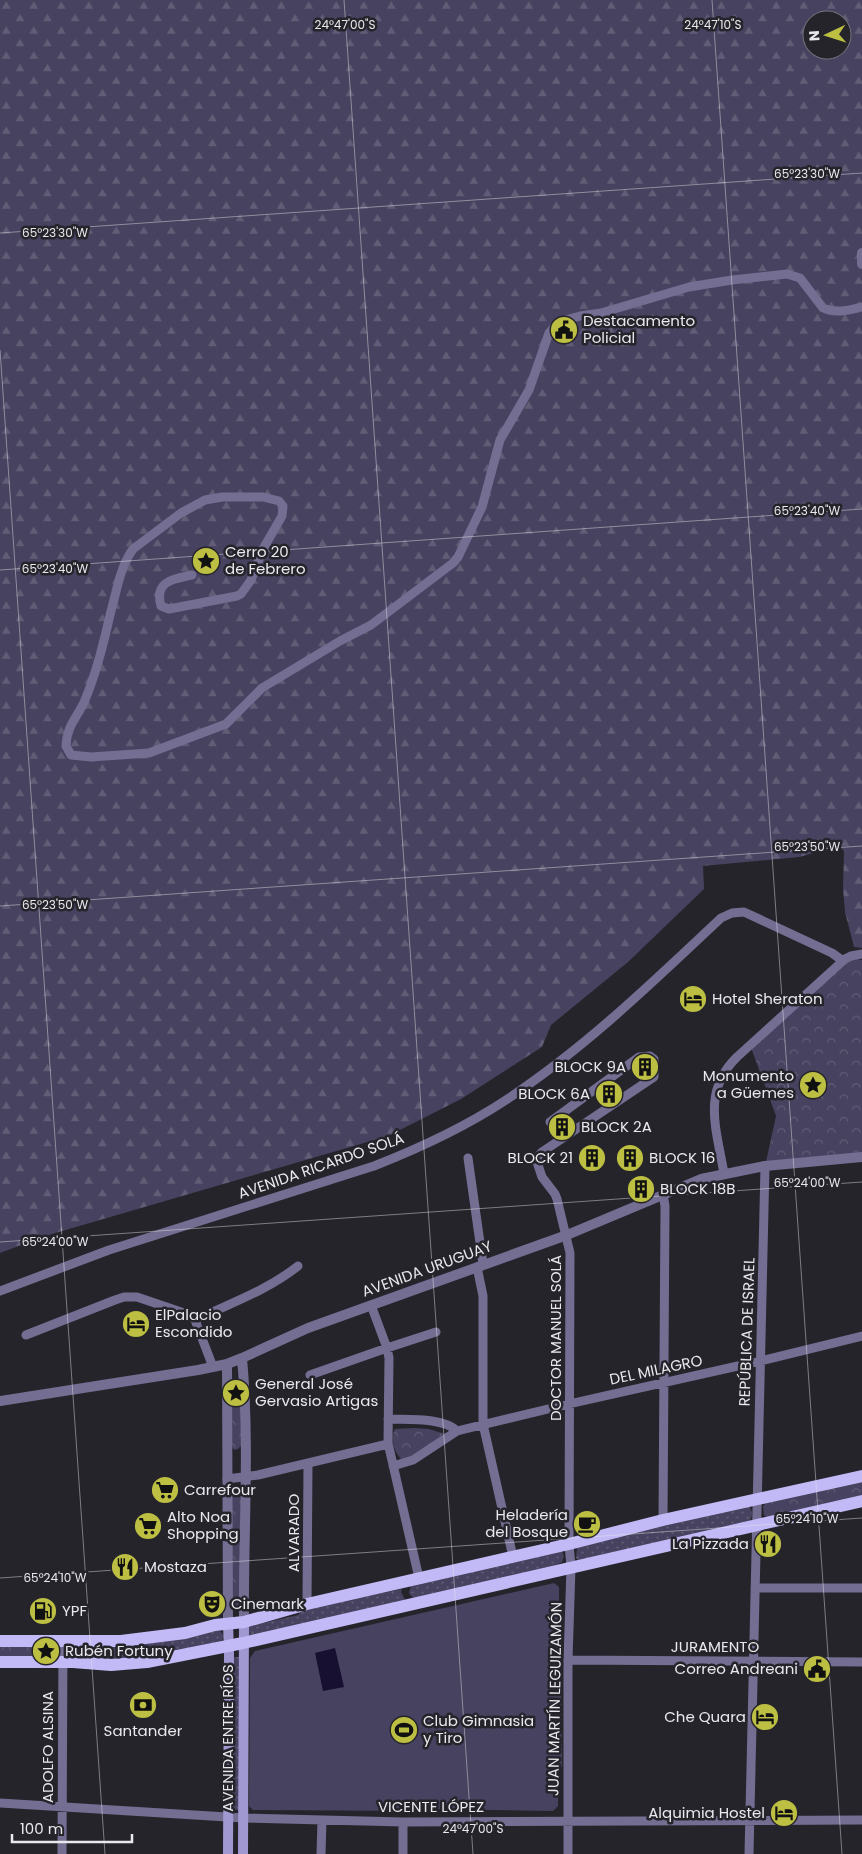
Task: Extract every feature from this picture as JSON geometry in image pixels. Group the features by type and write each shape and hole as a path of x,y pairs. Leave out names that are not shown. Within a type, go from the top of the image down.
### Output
{"main road":[{"path":"0,1641 115,1641 143,1639 244,1622 307,1604 569,1544 664,1520 862,1476"},
{"path":"0,1662 62,1662 111,1665 147,1662 244,1643 862,1501"},
{"path":"413,1603 405,1597 406,1588 415,1579"},
{"name":"AVENIDA ENTRE RÍOS","path":"243,1854 244,1622"},
{"name":"AVENIDA ENTRE RÍOS","path":"228,1624 228,1854"}],"street":[{"path":"862,253 862,264"},
{"path":"192,575 171,580 163,585 159,599 161,606 169,609 241,594 251,580 263,550 282,516 283,506 279,501 263,497 222,497 205,500 181,513 133,549 128,556 120,578 99,659 86,696 71,723 66,746 71,755 91,757 149,753 226,724 262,688 340,641 371,625 452,563 458,557 482,508 500,440 529,390 549,333 562,321 602,314 689,287 787,274 800,278 823,308 837,312 862,307"},
{"name":"AVENIDA RICARDO SOLÁ","path":"0,1291 109,1250 366,1168 416,1149 466,1123 508,1098 553,1066 624,1008 722,918 732,913 744,912 843,960"},
{"path":"724,1174 714,1109 715,1092 721,1076 737,1056 843,960 860,955"},
{"name":"DOCTOR MANUEL SOLÁ","path":"550,1122 639,1057 650,1056 654,1059 654,1078 542,1152 536,1159 542,1177 557,1199 570,1253 569,1544"},
{"name":"AVENIDA URUGUAY","path":"0,1401 227,1364 308,1328 567,1235 701,1179 765,1166 862,1157"},
{"path":"468,1158 483,1296 483,1424 513,1557"},
{"name":"REPÚBLICA DE ISRAEL","path":"749,1854 765,1166"},
{"path":"663,1194 665,1206 664,1520"},
{"path":"195,1320 282,1278 298,1266"},
{"path":"26,1335 115,1300 129,1296 136,1297 185,1313 195,1320 210,1354 213,1367"},
{"path":"371,1305 388,1358 388,1444 415,1579"},
{"path":"310,1375 436,1332"},
{"name":"DEL MILAGRO","path":"393,1466 414,1460 457,1431 665,1382 760,1362 862,1336"},
{"path":"242,1358 246,1477 244,1622"},
{"path":"227,1364 228,1624"},
{"path":"388,1419 434,1421 457,1431"},
{"path":"228,1479 246,1477 388,1444"},
{"name":"ALVARADO","path":"307,1604 308,1463"},
{"name":"JUAN MARTÍN LEGUIZAMÓN","path":"568,1854 568,1660 571,1567 569,1544"},
{"path":"755,1588 862,1588"},
{"name":"ADOLFO ALSINA","path":"62,1854 63,1640"},
{"name":"JURAMENTO","path":"568,1660 862,1662"},
{"name":"VICENTE LÓPEZ","path":"0,1803 243,1818 403,1822 749,1822 862,1820"},
{"path":"321,1854 322,1820"},
{"path":"403,1822 403,1854"}],"green space":[{"path":"0,0 862,0 862,948 854,947 845,912 843,889 844,851 839,846 799,857 703,866 704,889 628,962 551,1025 542,1047 461,1099 388,1136 45,1236 0,1253"},
{"name":"Monumento a Güemes","path":"853,958 862,960 862,1157 765,1166 776,1116 750,1045"},
{"path":"233,1390 241,1391 241,1446 234,1450 232,1447 231,1392"},
{"path":"395,1429 429,1429 445,1434 411,1458 401,1459 393,1445"},
{"path":"862,1481 862,1497 768,1518 764,1515 763,1506 766,1503"},
{"path":"232,1496 242,1499 241,1606 233,1609 230,1607"},
{"path":"749,1506 752,1514 749,1522 579,1561 576,1558 577,1548 583,1545"},
{"path":"556,1551 562,1552 564,1556 562,1562 556,1565 416,1599 409,1593 411,1585"},
{"name":"Club Gimnasia y Tiro","path":"554,1583 559,1587 562,1767 558,1767 558,1806 553,1811 423,1809 421,1811 253,1810 249,1806 250,1658 255,1651"},
{"path":"402,1589 401,1592 405,1600 252,1636 248,1635 247,1629 250,1626 298,1615 302,1609"},
{"path":"220,1631 224,1636 222,1641 218,1643 144,1657 107,1659 69,1656 67,1654 77,1649"},
{"path":"0,1644 52,1647 54,1650 52,1657 0,1658"},
{"path":"232,1657 239,1657 239,1810 232,1810"}],"shaded area":[{"path":"335,1648 344,1687 323,1691 315,1653"}],"place":[{"name":"Destacamento Policial","path":"564,330"},
{"name":"Cerro 20 de Febrero","path":"206,561"},
{"name":"Hotel Sheraton","path":"693,999"},
{"name":"BLOCK 9A","path":"645,1067"},
{"name":"Monumento a Güemes","path":"813,1085"},
{"name":"BLOCK 6A","path":"609,1094"},
{"name":"BLOCK 2A","path":"562,1127"},
{"name":"BLOCK 21","path":"592,1158"},
{"name":"BLOCK 16","path":"630,1158"},
{"name":"BLOCK 18B","path":"641,1189"},
{"name":"ElPalacio Escondido","path":"136,1324"},
{"name":"General José Gervasio Artigas","path":"236,1393"},
{"name":"Carrefour","path":"165,1490"},
{"name":"Heladería del Bosque","path":"587,1524"},
{"name":"Alto Noa Shopping","path":"148,1526"},
{"name":"La Pizzada","path":"768,1544"},
{"name":"Mostaza","path":"125,1567"},
{"name":"Cinemark","path":"212,1604"},
{"name":"YPF","path":"43,1611"},
{"name":"Rubén Fortuny","path":"46,1651"},
{"name":"Correo Andreani","path":"817,1669"},
{"name":"Santander","path":"143,1705"},
{"name":"Che Quara","path":"765,1717"},
{"name":"Club Gimnasia y Tiro","path":"404,1730"},
{"name":"Alquimia Hostel","path":"784,1813"}]}
